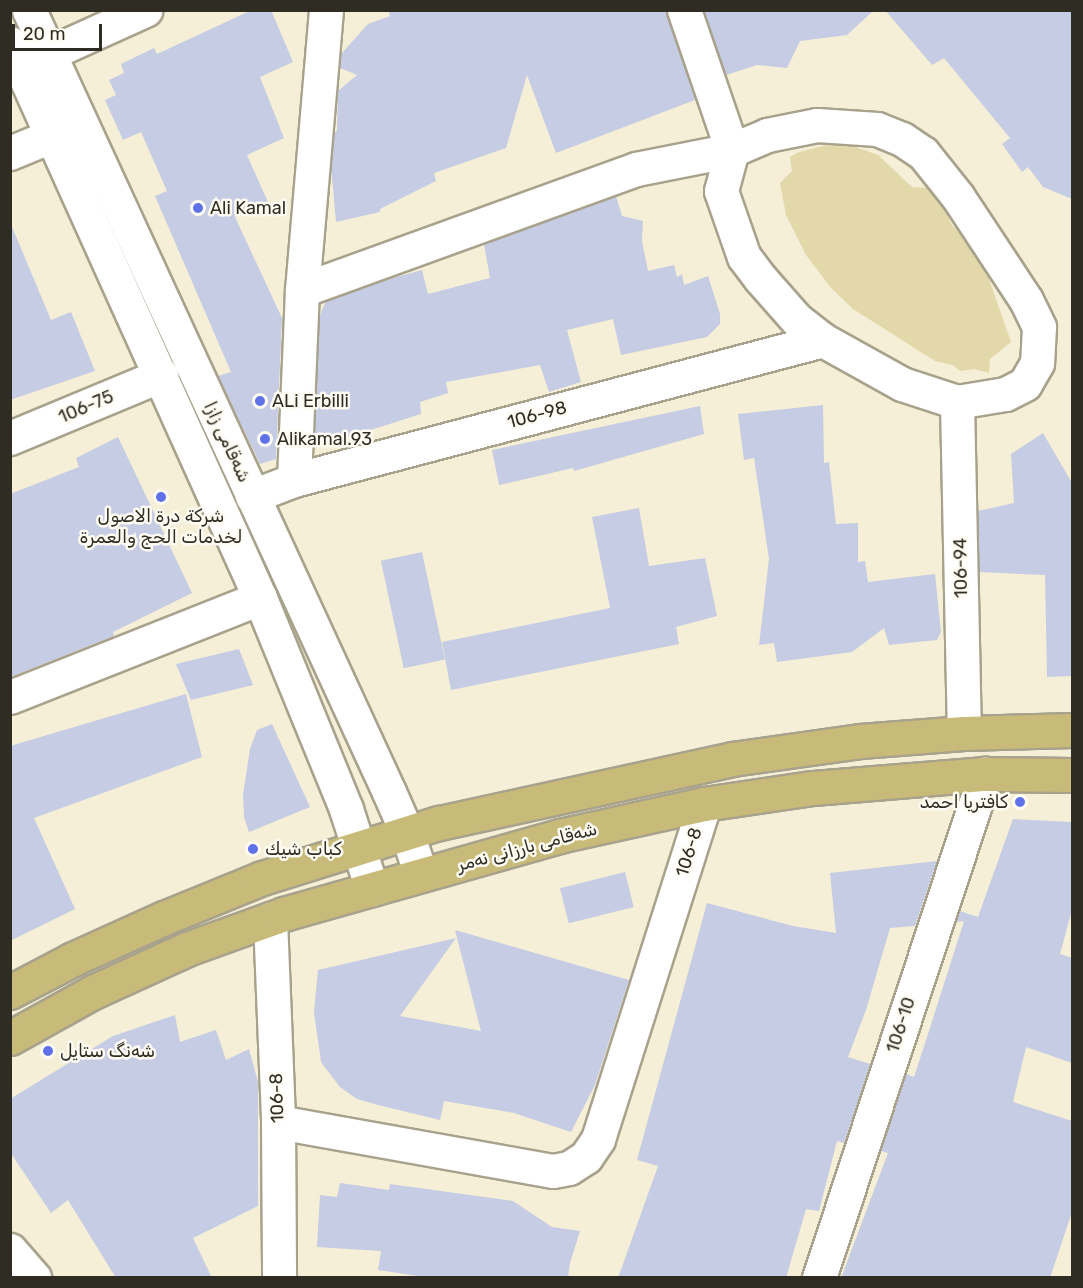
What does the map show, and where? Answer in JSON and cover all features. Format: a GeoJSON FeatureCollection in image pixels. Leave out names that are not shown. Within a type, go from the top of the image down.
{"type":"FeatureCollection","features":[{"type":"Feature","properties":{"kind":"main road"},"geometry":{"type":"LineString","coordinates":[[10,992],[73,959],[164,918],[262,878],[407,833],[594,788],[732,759],[860,741],[1072,730]]}},
{"type":"Feature","properties":{"kind":"main road","name":"شەقامی بارزانی نەمر"},"geometry":{"type":"LineString","coordinates":[[10,1038],[93,992],[187,949],[270,919],[559,836],[704,804],[835,786],[985,774],[1072,775]]}},
{"type":"Feature","properties":{"kind":"street","name":"شەقامی زازا"},"geometry":{"type":"LineString","coordinates":[[29,10],[407,833],[421,875]]}},
{"type":"Feature","properties":{"kind":"street"},"geometry":{"type":"LineString","coordinates":[[48,54],[145,10]]}},
{"type":"Feature","properties":{"kind":"street"},"geometry":{"type":"LineString","coordinates":[[294,480],[302,290],[326,10]]}},
{"type":"Feature","properties":{"kind":"street"},"geometry":{"type":"LineString","coordinates":[[302,290],[636,169],[732,150],[767,135],[817,125],[848,125],[877,129],[902,139],[923,153],[958,197],[1020,290],[1039,327],[1036,363],[1025,384],[1005,394],[957,402],[902,384],[823,340],[797,320],[744,258],[726,213],[721,191],[732,150],[684,10]]}},
{"type":"Feature","properties":{"kind":"street","name":"شەقامی زازا"},"geometry":{"type":"LineString","coordinates":[[10,43],[260,598],[359,849],[372,889]]}},
{"type":"Feature","properties":{"kind":"street"},"geometry":{"type":"LineString","coordinates":[[10,153],[51,136]]}},
{"type":"Feature","properties":{"kind":"street","name":"106-98"},"geometry":{"type":"LineString","coordinates":[[252,496],[294,480],[823,340]]}},
{"type":"Feature","properties":{"kind":"street","name":"106-75"},"geometry":{"type":"LineString","coordinates":[[10,438],[161,375]]}},
{"type":"Feature","properties":{"kind":"street","name":"106-94"},"geometry":{"type":"LineString","coordinates":[[957,402],[964,734]]}},
{"type":"Feature","properties":{"kind":"street"},"geometry":{"type":"LineString","coordinates":[[10,697],[260,598]]}},
{"type":"Feature","properties":{"kind":"street","name":"106-10"},"geometry":{"type":"LineString","coordinates":[[819,1278],[985,774]]}},
{"type":"Feature","properties":{"kind":"street","name":"106-8"},"geometry":{"type":"LineString","coordinates":[[278,1122],[553,1172],[569,1168],[586,1157],[598,1139],[704,804]]}},
{"type":"Feature","properties":{"kind":"street","name":"106-8"},"geometry":{"type":"LineString","coordinates":[[270,919],[278,1122],[279,1278]]}},
{"type":"Feature","properties":{"kind":"street"},"geometry":{"type":"LineString","coordinates":[[10,1250],[34,1278]]}},
{"type":"Feature","properties":{"kind":"shaded area"},"geometry":{"type":"Polygon","coordinates":[[[831,144],[850,145],[878,155],[912,187],[934,188],[952,225],[975,250],[988,276],[1011,342],[990,359],[989,373],[975,369],[960,371],[953,365],[935,361],[853,309],[831,288],[806,255],[786,215],[780,183],[792,171],[790,157],[799,152],[831,144]]]}},
{"type":"Feature","properties":{"kind":"building"},"geometry":{"type":"Polygon","coordinates":[[[252,10],[271,10],[293,62],[260,77],[284,138],[247,155],[268,202],[235,217],[282,318],[276,459],[260,464],[218,376],[231,372],[155,196],[167,191],[141,132],[123,140],[105,100],[116,95],[109,80],[124,73],[121,64],[154,48],[157,54],[252,10]]]}},
{"type":"Feature","properties":{"kind":"building"},"geometry":{"type":"Polygon","coordinates":[[[388,10],[666,10],[695,100],[556,153],[527,75],[506,148],[434,173],[436,181],[380,209],[380,212],[336,222],[331,166],[334,134],[337,130],[338,91],[357,75],[340,68],[341,54],[368,24],[390,16],[388,10]]]}},
{"type":"Feature","properties":{"kind":"building"},"geometry":{"type":"Polygon","coordinates":[[[704,10],[874,10],[847,35],[800,41],[787,68],[757,65],[726,75],[704,10]]]}},
{"type":"Feature","properties":{"kind":"building"},"geometry":{"type":"Polygon","coordinates":[[[885,10],[1072,10],[1072,199],[1043,187],[1028,167],[1022,172],[1002,144],[1010,138],[944,58],[932,65],[885,10]]]}},
{"type":"Feature","properties":{"kind":"building"},"geometry":{"type":"Polygon","coordinates":[[[616,196],[622,216],[643,221],[642,241],[648,271],[674,265],[677,277],[682,274],[684,285],[708,276],[720,314],[720,324],[707,337],[621,355],[613,319],[567,330],[581,382],[549,392],[540,365],[446,382],[448,393],[420,402],[421,414],[314,448],[320,315],[326,301],[422,270],[428,294],[490,278],[484,244],[616,196]]]}},
{"type":"Feature","properties":{"kind":"building"},"geometry":{"type":"Polygon","coordinates":[[[10,222],[51,320],[71,312],[95,371],[10,400],[10,222]]]}},
{"type":"Feature","properties":{"kind":"building"},"geometry":{"type":"Polygon","coordinates":[[[823,405],[824,463],[829,462],[836,524],[858,523],[858,562],[865,561],[868,582],[935,574],[941,632],[937,640],[889,645],[884,628],[852,652],[777,662],[774,643],[759,645],[769,559],[754,458],[744,460],[738,414],[823,405]]]}},
{"type":"Feature","properties":{"kind":"building"},"geometry":{"type":"Polygon","coordinates":[[[700,406],[704,434],[574,471],[573,468],[499,485],[492,450],[700,406]]]}},
{"type":"Feature","properties":{"kind":"building"},"geometry":{"type":"Polygon","coordinates":[[[1043,433],[1072,483],[1072,676],[1047,677],[1045,575],[979,572],[978,511],[1014,503],[1011,454],[1043,433]]]}},
{"type":"Feature","properties":{"kind":"building"},"geometry":{"type":"Polygon","coordinates":[[[118,437],[192,593],[113,632],[114,636],[10,677],[10,494],[79,467],[76,458],[118,437]]]}},
{"type":"Feature","properties":{"kind":"building"},"geometry":{"type":"Polygon","coordinates":[[[639,508],[649,566],[705,558],[717,616],[676,627],[679,644],[451,690],[442,642],[610,608],[592,517],[639,508]]]}},
{"type":"Feature","properties":{"kind":"building"},"geometry":{"type":"Polygon","coordinates":[[[422,552],[445,660],[404,668],[381,561],[422,552]]]}},
{"type":"Feature","properties":{"kind":"building"},"geometry":{"type":"Polygon","coordinates":[[[239,649],[253,685],[191,700],[176,664],[239,649]]]}},
{"type":"Feature","properties":{"kind":"building"},"geometry":{"type":"Polygon","coordinates":[[[186,694],[202,757],[34,818],[75,909],[10,941],[10,746],[186,694]]]}},
{"type":"Feature","properties":{"kind":"building"},"geometry":{"type":"Polygon","coordinates":[[[272,724],[310,807],[249,832],[244,817],[243,795],[250,749],[257,730],[272,724]]]}},
{"type":"Feature","properties":{"kind":"building"},"geometry":{"type":"Polygon","coordinates":[[[1013,819],[1072,822],[1072,910],[1060,954],[1072,958],[1072,1063],[1026,1047],[1013,1102],[1072,1121],[1072,1212],[1050,1278],[841,1278],[888,1153],[881,1151],[906,1074],[914,1077],[928,1034],[964,921],[956,922],[960,911],[978,917],[1013,819]]]}},
{"type":"Feature","properties":{"kind":"building"},"geometry":{"type":"Polygon","coordinates":[[[937,861],[915,926],[890,928],[866,1010],[848,1057],[870,1064],[844,1143],[837,1141],[819,1211],[806,1209],[786,1278],[618,1278],[658,1166],[637,1160],[707,903],[793,926],[836,933],[830,873],[937,861]]]}},
{"type":"Feature","properties":{"kind":"building"},"geometry":{"type":"Polygon","coordinates":[[[625,872],[634,907],[569,923],[560,888],[625,872]]]}},
{"type":"Feature","properties":{"kind":"building"},"geometry":{"type":"Polygon","coordinates":[[[455,930],[629,980],[595,1085],[571,1132],[514,1113],[444,1101],[440,1120],[378,1105],[357,1099],[340,1087],[321,1062],[314,1012],[318,970],[456,938],[400,1016],[481,1031],[455,930]]]}},
{"type":"Feature","properties":{"kind":"building"},"geometry":{"type":"Polygon","coordinates":[[[175,1015],[180,1042],[216,1030],[226,1060],[249,1049],[258,1082],[258,1206],[193,1238],[212,1278],[116,1278],[68,1200],[51,1213],[10,1152],[10,1099],[113,1036],[175,1015]]]}},
{"type":"Feature","properties":{"kind":"building"},"geometry":{"type":"Polygon","coordinates":[[[340,1183],[389,1190],[390,1184],[513,1201],[552,1227],[580,1231],[568,1278],[432,1278],[378,1270],[381,1251],[317,1247],[320,1195],[337,1197],[340,1183]]]}},
{"type":"Feature","properties":{"kind":"place","name":"Ali Kamal"},"geometry":{"type":"Point","coordinates":[198,208]}},
{"type":"Feature","properties":{"kind":"place","name":"ALi Erbilli"},"geometry":{"type":"Point","coordinates":[260,401]}},
{"type":"Feature","properties":{"kind":"place","name":"Alikamal.93"},"geometry":{"type":"Point","coordinates":[265,439]}},
{"type":"Feature","properties":{"kind":"place","name":"شركة درة الاصول لخدمات الحج والعمرة"},"geometry":{"type":"Point","coordinates":[161,497]}},
{"type":"Feature","properties":{"kind":"place","name":"كافتريا احمد"},"geometry":{"type":"Point","coordinates":[1020,802]}},
{"type":"Feature","properties":{"kind":"place","name":"كباب شيك"},"geometry":{"type":"Point","coordinates":[253,849]}},
{"type":"Feature","properties":{"kind":"place","name":"شەنگ ستایل"},"geometry":{"type":"Point","coordinates":[48,1051]}}]}
